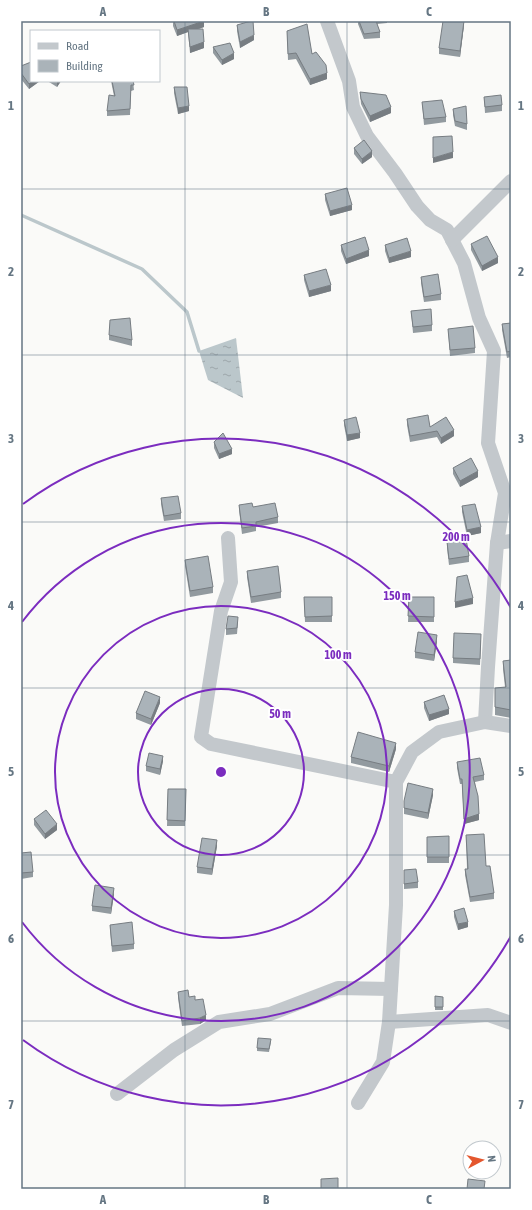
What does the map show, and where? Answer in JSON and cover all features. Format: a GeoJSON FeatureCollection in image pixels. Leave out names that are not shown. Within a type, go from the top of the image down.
{"type":"FeatureCollection","features":[{"type":"Feature","properties":{"kind":"street"},"geometry":{"type":"LineString","coordinates":[[327,21],[349,81],[353,107],[368,136],[417,206],[430,220],[447,230],[464,263],[480,318],[494,351],[488,443],[505,493],[497,543],[485,722]]}},
{"type":"Feature","properties":{"kind":"street"},"geometry":{"type":"LineString","coordinates":[[452,240],[511,180]]}},
{"type":"Feature","properties":{"kind":"street"},"geometry":{"type":"LineString","coordinates":[[228,538],[231,582],[221,612],[201,737],[211,744],[396,782]]}},
{"type":"Feature","properties":{"kind":"street"},"geometry":{"type":"LineString","coordinates":[[497,543],[511,541]]}},
{"type":"Feature","properties":{"kind":"street"},"geometry":{"type":"LineString","coordinates":[[358,1103],[383,1062],[389,1022],[396,905],[396,782],[412,752],[439,732],[485,722],[511,726]]}},
{"type":"Feature","properties":{"kind":"street"},"geometry":{"type":"LineString","coordinates":[[117,1094],[174,1050],[219,1022],[270,1014],[338,988],[391,989]]}},
{"type":"Feature","properties":{"kind":"street"},"geometry":{"type":"LineString","coordinates":[[389,1022],[488,1015],[511,1023]]}},
{"type":"Feature","properties":{"kind":"water"},"geometry":{"type":"Polygon","coordinates":[[[236,338],[243,398],[208,380],[199,351],[236,338]]]}},
{"type":"Feature","properties":{"kind":"building"},"geometry":{"type":"Polygon","coordinates":[[[174,21],[204,21],[177,30],[174,21]]]}},
{"type":"Feature","properties":{"kind":"building"},"geometry":{"type":"Polygon","coordinates":[[[253,21],[254,35],[240,42],[237,25],[253,21]]]}},
{"type":"Feature","properties":{"kind":"building"},"geometry":{"type":"Polygon","coordinates":[[[359,21],[376,21],[380,32],[364,34],[359,21]]]}},
{"type":"Feature","properties":{"kind":"building"},"geometry":{"type":"Polygon","coordinates":[[[443,21],[464,21],[460,51],[439,48],[443,21]]]}},
{"type":"Feature","properties":{"kind":"building"},"geometry":{"type":"Polygon","coordinates":[[[307,24],[312,54],[316,52],[326,65],[327,73],[310,79],[296,53],[288,54],[287,31],[307,24]]]}},
{"type":"Feature","properties":{"kind":"building"},"geometry":{"type":"Polygon","coordinates":[[[188,29],[203,29],[204,42],[190,47],[188,29]]]}},
{"type":"Feature","properties":{"kind":"building"},"geometry":{"type":"Polygon","coordinates":[[[230,43],[234,53],[222,60],[213,47],[230,43]]]}},
{"type":"Feature","properties":{"kind":"building"},"geometry":{"type":"Polygon","coordinates":[[[30,62],[31,82],[29,84],[21,73],[21,66],[30,62]]]}},
{"type":"Feature","properties":{"kind":"building"},"geometry":{"type":"Polygon","coordinates":[[[112,82],[133,82],[134,85],[131,85],[130,109],[107,111],[109,95],[115,96],[112,82]]]}},
{"type":"Feature","properties":{"kind":"building"},"geometry":{"type":"Polygon","coordinates":[[[174,87],[187,87],[189,106],[178,108],[174,87]]]}},
{"type":"Feature","properties":{"kind":"building"},"geometry":{"type":"Polygon","coordinates":[[[360,92],[386,95],[391,107],[370,116],[361,99],[360,92]]]}},
{"type":"Feature","properties":{"kind":"building"},"geometry":{"type":"Polygon","coordinates":[[[501,95],[502,105],[485,107],[484,97],[501,95]]]}},
{"type":"Feature","properties":{"kind":"building"},"geometry":{"type":"Polygon","coordinates":[[[442,100],[446,117],[424,119],[422,102],[442,100]]]}},
{"type":"Feature","properties":{"kind":"building"},"geometry":{"type":"Polygon","coordinates":[[[466,106],[467,124],[455,121],[453,109],[466,106]]]}},
{"type":"Feature","properties":{"kind":"building"},"geometry":{"type":"Polygon","coordinates":[[[452,136],[453,152],[433,158],[433,137],[452,136]]]}},
{"type":"Feature","properties":{"kind":"building"},"geometry":{"type":"Polygon","coordinates":[[[364,140],[372,151],[362,159],[354,148],[364,140]]]}},
{"type":"Feature","properties":{"kind":"building"},"geometry":{"type":"Polygon","coordinates":[[[347,188],[352,205],[330,211],[325,194],[347,188]]]}},
{"type":"Feature","properties":{"kind":"building"},"geometry":{"type":"Polygon","coordinates":[[[487,236],[498,257],[482,266],[471,244],[487,236]]]}},
{"type":"Feature","properties":{"kind":"building"},"geometry":{"type":"Polygon","coordinates":[[[365,237],[369,250],[346,259],[341,245],[365,237]]]}},
{"type":"Feature","properties":{"kind":"building"},"geometry":{"type":"Polygon","coordinates":[[[407,238],[411,251],[389,258],[385,245],[407,238]]]}},
{"type":"Feature","properties":{"kind":"building"},"geometry":{"type":"Polygon","coordinates":[[[326,269],[331,285],[309,291],[304,275],[326,269]]]}},
{"type":"Feature","properties":{"kind":"building"},"geometry":{"type":"Polygon","coordinates":[[[438,274],[441,294],[424,297],[421,277],[438,274]]]}},
{"type":"Feature","properties":{"kind":"building"},"geometry":{"type":"Polygon","coordinates":[[[431,309],[432,325],[413,327],[411,311],[431,309]]]}},
{"type":"Feature","properties":{"kind":"building"},"geometry":{"type":"Polygon","coordinates":[[[130,318],[132,340],[109,335],[110,320],[130,318]]]}},
{"type":"Feature","properties":{"kind":"building"},"geometry":{"type":"Polygon","coordinates":[[[511,323],[511,351],[507,352],[502,324],[511,323]]]}},
{"type":"Feature","properties":{"kind":"building"},"geometry":{"type":"Polygon","coordinates":[[[473,326],[475,348],[450,350],[448,329],[473,326]]]}},
{"type":"Feature","properties":{"kind":"building"},"geometry":{"type":"Polygon","coordinates":[[[428,415],[430,427],[446,417],[454,430],[441,438],[437,431],[410,436],[407,419],[428,415]]]}},
{"type":"Feature","properties":{"kind":"building"},"geometry":{"type":"Polygon","coordinates":[[[356,417],[360,433],[347,435],[344,420],[356,417]]]}},
{"type":"Feature","properties":{"kind":"building"},"geometry":{"type":"Polygon","coordinates":[[[223,433],[232,449],[219,454],[214,442],[223,433]]]}},
{"type":"Feature","properties":{"kind":"building"},"geometry":{"type":"Polygon","coordinates":[[[471,458],[478,471],[460,481],[453,468],[471,458]]]}},
{"type":"Feature","properties":{"kind":"building"},"geometry":{"type":"Polygon","coordinates":[[[178,496],[181,513],[164,516],[161,498],[178,496]]]}},
{"type":"Feature","properties":{"kind":"building"},"geometry":{"type":"Polygon","coordinates":[[[252,503],[253,507],[275,503],[278,517],[256,522],[256,526],[242,528],[239,505],[252,503]]]}},
{"type":"Feature","properties":{"kind":"building"},"geometry":{"type":"Polygon","coordinates":[[[475,504],[481,527],[467,530],[462,506],[475,504]]]}},
{"type":"Feature","properties":{"kind":"building"},"geometry":{"type":"Polygon","coordinates":[[[466,539],[469,556],[449,559],[447,542],[466,539]]]}},
{"type":"Feature","properties":{"kind":"building"},"geometry":{"type":"Polygon","coordinates":[[[208,556],[213,587],[190,591],[185,560],[208,556]]]}},
{"type":"Feature","properties":{"kind":"building"},"geometry":{"type":"Polygon","coordinates":[[[278,566],[281,592],[251,597],[247,571],[278,566]]]}},
{"type":"Feature","properties":{"kind":"building"},"geometry":{"type":"Polygon","coordinates":[[[467,575],[473,598],[455,602],[457,577],[467,575]]]}},
{"type":"Feature","properties":{"kind":"building"},"geometry":{"type":"Polygon","coordinates":[[[304,597],[332,597],[332,616],[305,617],[304,597]]]}},
{"type":"Feature","properties":{"kind":"building"},"geometry":{"type":"Polygon","coordinates":[[[409,597],[434,597],[434,617],[408,616],[409,597]]]}},
{"type":"Feature","properties":{"kind":"building"},"geometry":{"type":"Polygon","coordinates":[[[228,616],[238,617],[237,628],[226,629],[228,616]]]}},
{"type":"Feature","properties":{"kind":"building"},"geometry":{"type":"Polygon","coordinates":[[[418,632],[437,635],[434,655],[415,652],[418,632]]]}},
{"type":"Feature","properties":{"kind":"building"},"geometry":{"type":"Polygon","coordinates":[[[454,633],[481,634],[480,659],[453,658],[454,633]]]}},
{"type":"Feature","properties":{"kind":"building"},"geometry":{"type":"Polygon","coordinates":[[[511,660],[511,710],[495,707],[495,688],[506,687],[503,661],[511,660]]]}},
{"type":"Feature","properties":{"kind":"building"},"geometry":{"type":"Polygon","coordinates":[[[145,691],[160,697],[151,719],[136,713],[145,691]]]}},
{"type":"Feature","properties":{"kind":"building"},"geometry":{"type":"Polygon","coordinates":[[[444,695],[449,709],[429,715],[424,702],[444,695]]]}},
{"type":"Feature","properties":{"kind":"building"},"geometry":{"type":"Polygon","coordinates":[[[358,732],[396,743],[389,766],[351,757],[358,732]]]}},
{"type":"Feature","properties":{"kind":"building"},"geometry":{"type":"Polygon","coordinates":[[[149,753],[163,756],[160,769],[146,766],[149,753]]]}},
{"type":"Feature","properties":{"kind":"building"},"geometry":{"type":"Polygon","coordinates":[[[480,758],[484,775],[473,777],[478,796],[479,814],[464,819],[462,779],[460,779],[457,762],[480,758]]]}},
{"type":"Feature","properties":{"kind":"building"},"geometry":{"type":"Polygon","coordinates":[[[408,783],[433,789],[428,813],[404,808],[408,783]]]}},
{"type":"Feature","properties":{"kind":"building"},"geometry":{"type":"Polygon","coordinates":[[[168,789],[186,789],[185,821],[167,820],[168,789]]]}},
{"type":"Feature","properties":{"kind":"building"},"geometry":{"type":"Polygon","coordinates":[[[46,810],[57,824],[45,834],[34,819],[46,810]]]}},
{"type":"Feature","properties":{"kind":"building"},"geometry":{"type":"Polygon","coordinates":[[[484,834],[486,866],[490,866],[494,893],[470,897],[465,869],[468,869],[466,835],[484,834]]]}},
{"type":"Feature","properties":{"kind":"building"},"geometry":{"type":"Polygon","coordinates":[[[449,836],[449,857],[427,857],[427,837],[449,836]]]}},
{"type":"Feature","properties":{"kind":"building"},"geometry":{"type":"Polygon","coordinates":[[[202,838],[217,840],[212,869],[197,867],[202,838]]]}},
{"type":"Feature","properties":{"kind":"building"},"geometry":{"type":"Polygon","coordinates":[[[31,852],[33,872],[21,873],[21,853],[31,852]]]}},
{"type":"Feature","properties":{"kind":"building"},"geometry":{"type":"Polygon","coordinates":[[[416,869],[418,882],[404,884],[404,870],[416,869]]]}},
{"type":"Feature","properties":{"kind":"building"},"geometry":{"type":"Polygon","coordinates":[[[95,885],[114,888],[111,908],[92,906],[95,885]]]}},
{"type":"Feature","properties":{"kind":"building"},"geometry":{"type":"Polygon","coordinates":[[[464,908],[468,922],[458,924],[454,911],[464,908]]]}},
{"type":"Feature","properties":{"kind":"building"},"geometry":{"type":"Polygon","coordinates":[[[132,922],[134,944],[112,946],[110,925],[132,922]]]}},
{"type":"Feature","properties":{"kind":"building"},"geometry":{"type":"Polygon","coordinates":[[[188,990],[189,997],[195,996],[195,1000],[203,999],[206,1015],[200,1018],[182,1021],[178,992],[188,990]]]}},
{"type":"Feature","properties":{"kind":"building"},"geometry":{"type":"Polygon","coordinates":[[[435,996],[443,997],[443,1007],[435,1007],[435,996]]]}},
{"type":"Feature","properties":{"kind":"building"},"geometry":{"type":"Polygon","coordinates":[[[258,1038],[271,1039],[269,1049],[257,1048],[258,1038]]]}},
{"type":"Feature","properties":{"kind":"building"},"geometry":{"type":"Polygon","coordinates":[[[338,1178],[338,1189],[321,1189],[321,1179],[338,1178]]]}},
{"type":"Feature","properties":{"kind":"building"},"geometry":{"type":"Polygon","coordinates":[[[468,1180],[485,1181],[484,1189],[467,1189],[468,1180]]]}},
{"type":"Feature","properties":{"kind":"waterway"},"geometry":{"type":"LineString","coordinates":[[21,215],[142,269],[187,312],[199,351]]}}]}
